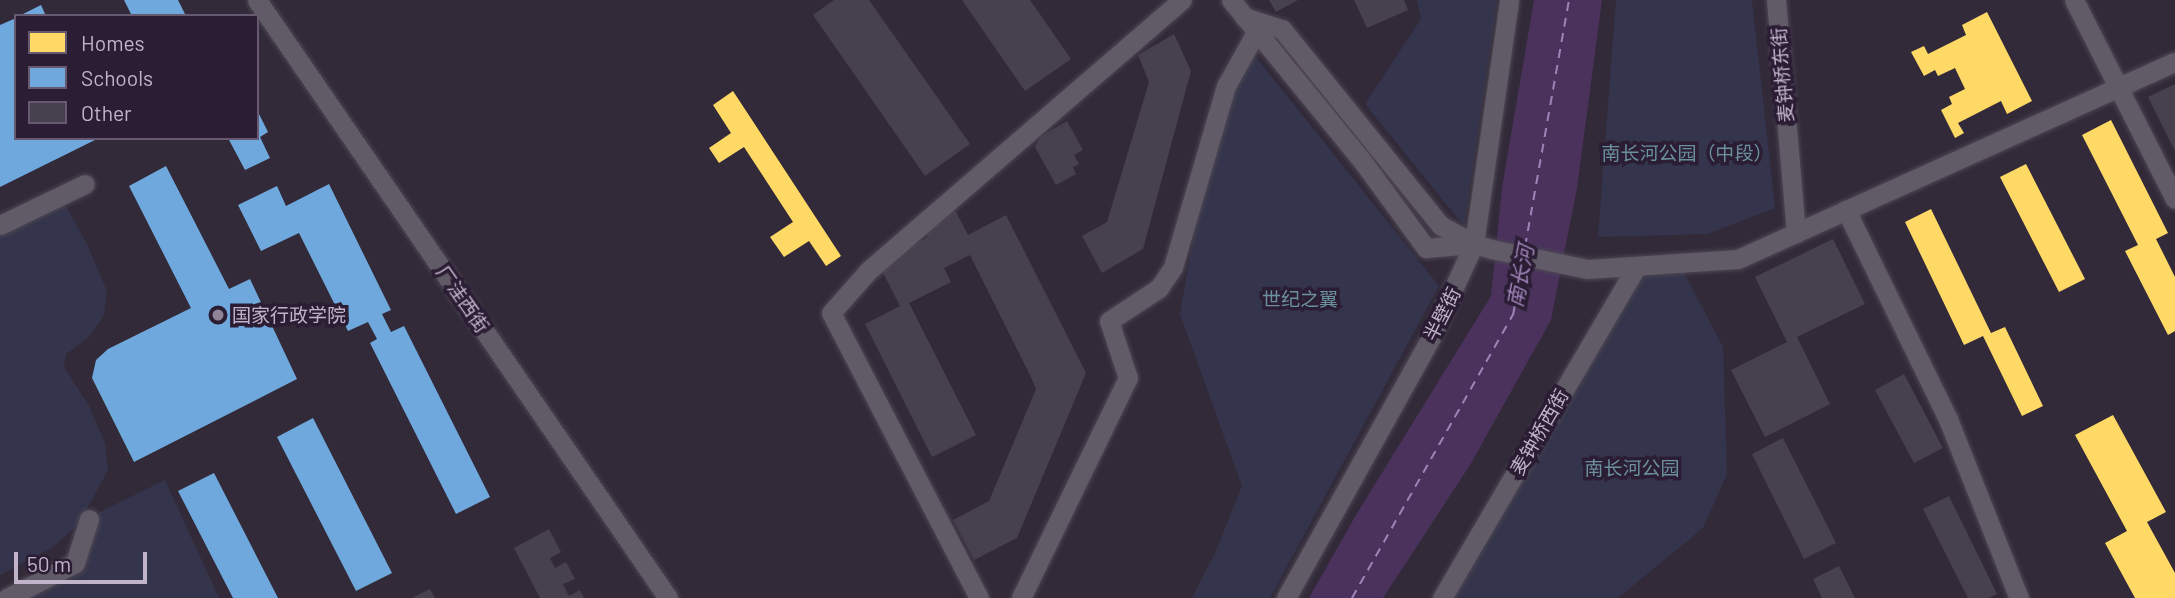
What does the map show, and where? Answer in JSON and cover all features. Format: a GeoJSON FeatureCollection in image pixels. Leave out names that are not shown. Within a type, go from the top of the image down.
{"type":"FeatureCollection","features":[{"type":"Feature","properties":{"kind":"street","name":"厂洼西街"},"geometry":{"type":"LineString","coordinates":[[257,0],[668,598]]}},
{"type":"Feature","properties":{"kind":"street"},"geometry":{"type":"LineString","coordinates":[[979,598],[831,313],[869,270],[1182,0]]}},
{"type":"Feature","properties":{"kind":"street"},"geometry":{"type":"LineString","coordinates":[[1231,0],[1363,162],[1426,247],[1483,247],[1588,269],[1738,258],[2121,89],[2175,62]]}},
{"type":"Feature","properties":{"kind":"street","name":"半壁街"},"geometry":{"type":"LineString","coordinates":[[1286,598],[1483,247],[1509,0]]}},
{"type":"Feature","properties":{"kind":"street","name":"麦钟桥东街"},"geometry":{"type":"LineString","coordinates":[[1776,0],[1796,233]]}},
{"type":"Feature","properties":{"kind":"street"},"geometry":{"type":"LineString","coordinates":[[2074,0],[2175,199]]}},
{"type":"Feature","properties":{"kind":"street"},"geometry":{"type":"LineString","coordinates":[[1021,598],[1128,378],[1109,321],[1159,288],[1173,267],[1226,86],[1250,24]]}},
{"type":"Feature","properties":{"kind":"street"},"geometry":{"type":"LineString","coordinates":[[0,225],[85,184]]}},
{"type":"Feature","properties":{"kind":"street"},"geometry":{"type":"LineString","coordinates":[[1846,210],[1948,419],[2019,598]]}},
{"type":"Feature","properties":{"kind":"street","name":"麦钟桥西街"},"geometry":{"type":"LineString","coordinates":[[1442,598],[1637,266]]}},
{"type":"Feature","properties":{"kind":"street"},"geometry":{"type":"LineString","coordinates":[[7,598],[75,563],[89,519]]}},
{"type":"Feature","properties":{"kind":"green space"},"geometry":{"type":"Polygon","coordinates":[[[1417,0],[1497,0],[1464,226],[1365,104],[1421,19],[1417,0]]]}},
{"type":"Feature","properties":{"kind":"green space","name":"南长河公园（中段）"},"geometry":{"type":"Polygon","coordinates":[[[1616,0],[1752,0],[1775,208],[1707,234],[1598,237],[1616,0]]]}},
{"type":"Feature","properties":{"kind":"green space","name":"世纪之翼"},"geometry":{"type":"Polygon","coordinates":[[[1252,52],[1439,286],[1270,598],[1192,598],[1216,551],[1242,486],[1180,314],[1221,79],[1252,52]]]}},
{"type":"Feature","properties":{"kind":"green space"},"geometry":{"type":"Polygon","coordinates":[[[62,199],[87,244],[107,291],[104,315],[89,337],[66,354],[64,367],[89,406],[105,443],[108,470],[78,525],[53,547],[0,575],[0,230],[62,199]]]}},
{"type":"Feature","properties":{"kind":"green space","name":"南长河公园"},"geometry":{"type":"Polygon","coordinates":[[[1683,271],[1723,347],[1727,474],[1703,528],[1618,598],[1452,598],[1645,273],[1683,271]]]}},
{"type":"Feature","properties":{"kind":"green space"},"geometry":{"type":"Polygon","coordinates":[[[165,480],[219,598],[0,598],[84,551],[96,514],[165,480]]]}},
{"type":"Feature","properties":{"kind":"water","name":"南长河"},"geometry":{"type":"Polygon","coordinates":[[[1534,0],[1602,0],[1577,188],[1551,320],[1470,465],[1383,598],[1309,598],[1356,515],[1491,296],[1502,188],[1534,0]]]}},
{"type":"Feature","properties":{"kind":"building: Homes"},"geometry":{"type":"Polygon","coordinates":[[[1987,12],[2032,101],[2007,114],[2001,101],[1958,123],[1964,133],[1955,138],[1941,110],[1952,104],[1949,97],[1965,89],[1955,68],[1938,76],[1935,70],[1924,76],[1911,52],[1924,46],[1928,54],[1966,35],[1962,25],[1987,12]]]}},
{"type":"Feature","properties":{"kind":"building: Homes"},"geometry":{"type":"Polygon","coordinates":[[[733,91],[841,256],[826,266],[809,241],[784,257],[770,237],[793,222],[744,147],[719,163],[709,148],[731,133],[713,105],[733,91]]]}},
{"type":"Feature","properties":{"kind":"building: Homes"},"geometry":{"type":"Polygon","coordinates":[[[2111,120],[2168,233],[2156,239],[2175,277],[2175,331],[2168,335],[2125,251],[2138,245],[2082,135],[2111,120]]]}},
{"type":"Feature","properties":{"kind":"building: Homes"},"geometry":{"type":"Polygon","coordinates":[[[2026,164],[2085,279],[2059,292],[2000,177],[2026,164]]]}},
{"type":"Feature","properties":{"kind":"building: Homes"},"geometry":{"type":"Polygon","coordinates":[[[1931,209],[1991,333],[2005,327],[2043,406],[2022,416],[1983,336],[1964,345],[1905,222],[1931,209]]]}},
{"type":"Feature","properties":{"kind":"building: Homes"},"geometry":{"type":"Polygon","coordinates":[[[2113,415],[2166,512],[2147,522],[2175,573],[2175,598],[2135,598],[2105,543],[2127,531],[2075,435],[2113,415]]]}},
{"type":"Feature","properties":{"kind":"building: Schools"},"geometry":{"type":"Polygon","coordinates":[[[124,0],[178,0],[185,14],[131,14],[124,0]]]}},
{"type":"Feature","properties":{"kind":"building: Schools"},"geometry":{"type":"Polygon","coordinates":[[[41,5],[45,14],[23,14],[41,5]]]}},
{"type":"Feature","properties":{"kind":"building: Schools"},"geometry":{"type":"Polygon","coordinates":[[[14,19],[14,140],[95,140],[0,187],[0,25],[14,19]]]}},
{"type":"Feature","properties":{"kind":"building: Schools"},"geometry":{"type":"Polygon","coordinates":[[[259,114],[268,132],[260,137],[270,158],[245,170],[229,140],[259,140],[259,114]]]}},
{"type":"Feature","properties":{"kind":"building: Schools"},"geometry":{"type":"Polygon","coordinates":[[[166,166],[229,289],[250,279],[297,379],[134,462],[92,378],[96,360],[108,349],[191,308],[129,186],[166,166]]]}},
{"type":"Feature","properties":{"kind":"building: Schools"},"geometry":{"type":"Polygon","coordinates":[[[329,184],[391,310],[382,314],[391,332],[404,326],[490,497],[456,514],[370,343],[377,339],[368,322],[348,331],[299,233],[261,251],[238,205],[277,186],[286,206],[329,184]]]}},
{"type":"Feature","properties":{"kind":"building: Schools"},"geometry":{"type":"Polygon","coordinates":[[[313,418],[392,573],[356,591],[277,437],[313,418]]]}},
{"type":"Feature","properties":{"kind":"building: Schools"},"geometry":{"type":"Polygon","coordinates":[[[214,473],[278,598],[233,598],[178,491],[214,473]]]}},
{"type":"Feature","properties":{"kind":"building: Other"},"geometry":{"type":"Polygon","coordinates":[[[834,0],[869,0],[970,144],[925,176],[813,15],[834,0]]]}},
{"type":"Feature","properties":{"kind":"building: Other"},"geometry":{"type":"Polygon","coordinates":[[[962,0],[1030,0],[1071,59],[1025,91],[962,0]]]}},
{"type":"Feature","properties":{"kind":"building: Other"},"geometry":{"type":"Polygon","coordinates":[[[1269,0],[1298,0],[1276,12],[1269,0]]]}},
{"type":"Feature","properties":{"kind":"building: Other"},"geometry":{"type":"Polygon","coordinates":[[[1354,0],[1404,0],[1408,10],[1367,28],[1354,0]]]}},
{"type":"Feature","properties":{"kind":"building: Other"},"geometry":{"type":"Polygon","coordinates":[[[1174,34],[1191,71],[1143,249],[1102,273],[1082,236],[1107,222],[1149,82],[1138,55],[1174,34]]]}},
{"type":"Feature","properties":{"kind":"building: Other"},"geometry":{"type":"Polygon","coordinates":[[[2175,84],[2175,151],[2148,97],[2175,84]]]}},
{"type":"Feature","properties":{"kind":"building: Other"},"geometry":{"type":"Polygon","coordinates":[[[1067,121],[1083,150],[1074,155],[1079,164],[1073,167],[1076,174],[1056,185],[1035,147],[1040,137],[1067,121]]]}},
{"type":"Feature","properties":{"kind":"building: Other"},"geometry":{"type":"Polygon","coordinates":[[[954,208],[968,235],[1006,215],[1086,373],[1017,538],[974,560],[953,520],[989,501],[1036,389],[1030,375],[970,255],[944,268],[951,282],[909,303],[976,435],[932,457],[865,324],[900,306],[878,263],[928,237],[922,225],[954,208]]]}},
{"type":"Feature","properties":{"kind":"building: Other"},"geometry":{"type":"Polygon","coordinates":[[[1833,239],[1865,304],[1797,337],[1830,404],[1765,437],[1731,370],[1787,342],[1755,277],[1833,239]]]}},
{"type":"Feature","properties":{"kind":"building: Other"},"geometry":{"type":"Polygon","coordinates":[[[1904,374],[1943,448],[1914,463],[1875,390],[1904,374]]]}},
{"type":"Feature","properties":{"kind":"building: Other"},"geometry":{"type":"Polygon","coordinates":[[[1783,438],[1836,543],[1804,559],[1752,454],[1783,438]]]}},
{"type":"Feature","properties":{"kind":"building: Other"},"geometry":{"type":"Polygon","coordinates":[[[1949,496],[1997,594],[1989,598],[1968,598],[1923,509],[1949,496]]]}},
{"type":"Feature","properties":{"kind":"building: Other"},"geometry":{"type":"Polygon","coordinates":[[[549,529],[561,552],[550,558],[555,568],[566,562],[575,579],[563,584],[569,596],[580,590],[584,598],[540,598],[514,548],[549,529]]]}},
{"type":"Feature","properties":{"kind":"building: Other"},"geometry":{"type":"Polygon","coordinates":[[[1839,566],[1855,598],[1822,598],[1813,579],[1839,566]]]}},
{"type":"Feature","properties":{"kind":"building: Other"},"geometry":{"type":"Polygon","coordinates":[[[430,589],[435,598],[412,598],[430,589]]]}},
{"type":"Feature","properties":{"kind":"ferry route"},"geometry":{"type":"LineString","coordinates":[[1525,247],[1569,0]]}},
{"type":"Feature","properties":{"kind":"ferry route"},"geometry":{"type":"LineString","coordinates":[[1352,598],[1513,315],[1523,263]]}},
{"type":"Feature","properties":{"kind":"place","name":"国家行政学院"},"geometry":{"type":"Point","coordinates":[218,315]}}]}
